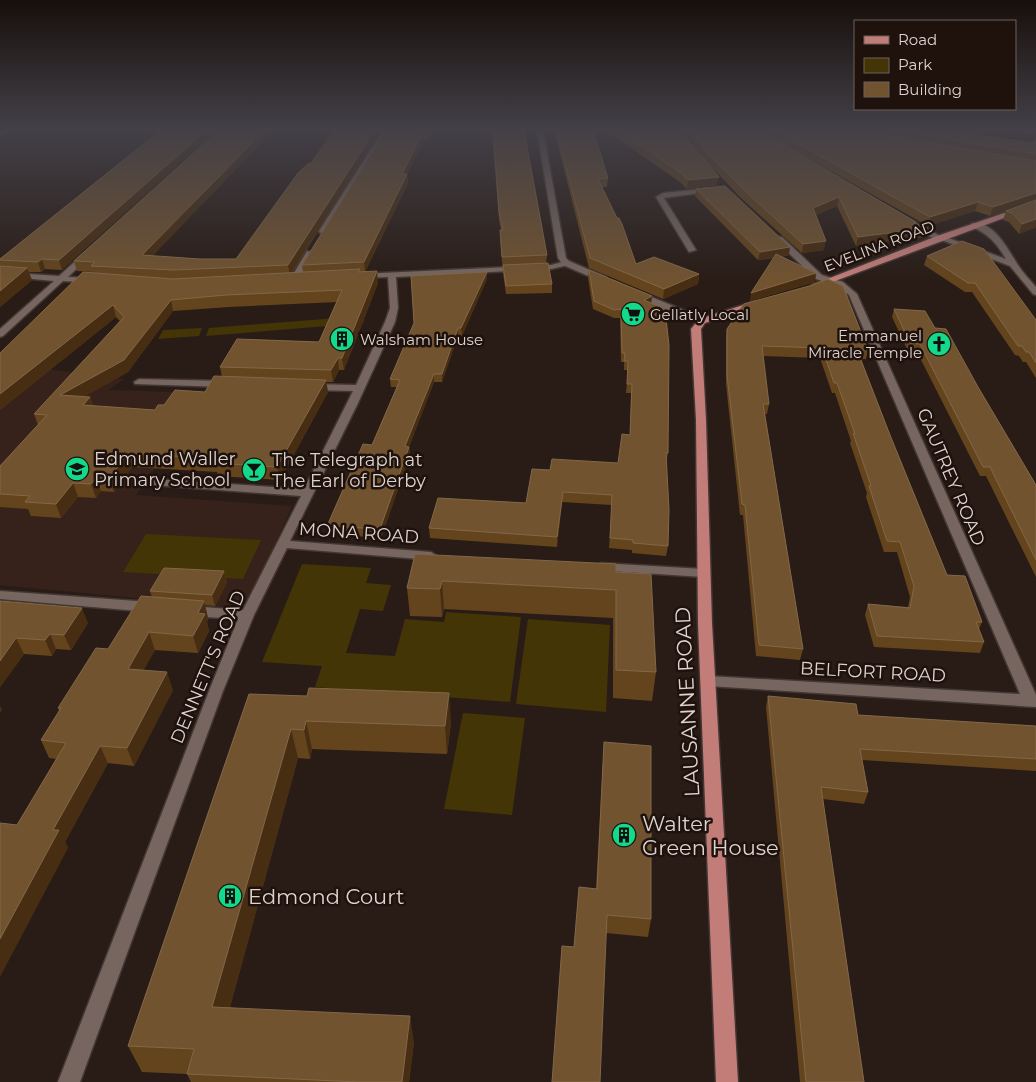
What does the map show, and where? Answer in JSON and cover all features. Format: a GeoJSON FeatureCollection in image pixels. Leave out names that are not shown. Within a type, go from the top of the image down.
{"type":"FeatureCollection","features":[{"type":"Feature","properties":{"kind":"main road","name":"EVELINA ROAD"},"geometry":{"type":"LineString","coordinates":[[804,290],[974,225],[1036,204]]}},
{"type":"Feature","properties":{"kind":"main road"},"geometry":{"type":"LineString","coordinates":[[702,321],[767,301]]}},
{"type":"Feature","properties":{"kind":"main road","name":"LAUSANNE ROAD"},"geometry":{"type":"LineString","coordinates":[[702,321],[696,330],[703,573],[727,1082]]}},
{"type":"Feature","properties":{"kind":"street"},"geometry":{"type":"LineString","coordinates":[[320,237],[355,180]]}},
{"type":"Feature","properties":{"kind":"street"},"geometry":{"type":"LineString","coordinates":[[549,180],[562,258],[566,263],[609,282]]}},
{"type":"Feature","properties":{"kind":"street"},"geometry":{"type":"LineString","coordinates":[[692,250],[660,197],[663,195],[725,189]]}},
{"type":"Feature","properties":{"kind":"street"},"geometry":{"type":"LineString","coordinates":[[902,219],[925,232],[1012,264]]}},
{"type":"Feature","properties":{"kind":"street"},"geometry":{"type":"LineString","coordinates":[[974,225],[994,235],[1010,255],[1012,264],[1036,292]]}},
{"type":"Feature","properties":{"kind":"street","name":"GAUTREY ROAD"},"geometry":{"type":"LineString","coordinates":[[770,231],[819,277],[840,284],[849,289],[853,294],[1033,701]]}},
{"type":"Feature","properties":{"kind":"street"},"geometry":{"type":"LineString","coordinates":[[294,279],[315,245]]}},
{"type":"Feature","properties":{"kind":"street"},"geometry":{"type":"LineString","coordinates":[[0,334],[95,247]]}},
{"type":"Feature","properties":{"kind":"street"},"geometry":{"type":"LineString","coordinates":[[356,276],[551,267],[566,263]]}},
{"type":"Feature","properties":{"kind":"street"},"geometry":{"type":"LineString","coordinates":[[0,274],[97,281]]}},
{"type":"Feature","properties":{"kind":"street","name":"DENNETT'S ROAD"},"geometry":{"type":"LineString","coordinates":[[69,1082],[216,690],[247,615],[360,388],[394,315],[392,274]]}},
{"type":"Feature","properties":{"kind":"street"},"geometry":{"type":"LineString","coordinates":[[624,288],[702,321]]}},
{"type":"Feature","properties":{"kind":"street"},"geometry":{"type":"LineString","coordinates":[[139,382],[236,384]]}},
{"type":"Feature","properties":{"kind":"street"},"geometry":{"type":"LineString","coordinates":[[303,386],[360,388]]}},
{"type":"Feature","properties":{"kind":"street"},"geometry":{"type":"LineString","coordinates":[[152,482],[308,493]]}},
{"type":"Feature","properties":{"kind":"street","name":"MONA ROAD"},"geometry":{"type":"LineString","coordinates":[[282,544],[448,557]]}},
{"type":"Feature","properties":{"kind":"street"},"geometry":{"type":"LineString","coordinates":[[587,566],[703,573]]}},
{"type":"Feature","properties":{"kind":"street"},"geometry":{"type":"LineString","coordinates":[[0,595],[160,608]]}},
{"type":"Feature","properties":{"kind":"street"},"geometry":{"type":"LineString","coordinates":[[179,610],[247,615]]}},
{"type":"Feature","properties":{"kind":"street","name":"BELFORT ROAD"},"geometry":{"type":"LineString","coordinates":[[708,681],[1033,701]]}},
{"type":"Feature","properties":{"kind":"shaded area","name":"Edmund Waller Primary School"},"geometry":{"type":"Polygon","coordinates":[[[0,363],[124,379],[108,390],[212,393],[173,442],[136,495],[292,506],[251,598],[228,607],[0,585],[0,363]]]}},
{"type":"Feature","properties":{"kind":"green space"},"geometry":{"type":"Polygon","coordinates":[[[363,316],[364,323],[206,336],[209,328],[363,316]]]}},
{"type":"Feature","properties":{"kind":"green space"},"geometry":{"type":"Polygon","coordinates":[[[202,328],[199,336],[158,339],[163,330],[202,328]]]}},
{"type":"Feature","properties":{"kind":"green space"},"geometry":{"type":"Polygon","coordinates":[[[146,534],[261,540],[243,579],[123,572],[146,534]]]}},
{"type":"Feature","properties":{"kind":"green space"},"geometry":{"type":"Polygon","coordinates":[[[302,564],[371,568],[366,583],[391,585],[383,611],[360,609],[346,653],[395,656],[405,619],[444,622],[446,612],[521,617],[510,702],[315,687],[322,666],[262,662],[302,564]]]}},
{"type":"Feature","properties":{"kind":"green space"},"geometry":{"type":"Polygon","coordinates":[[[528,619],[610,625],[606,712],[516,704],[528,619]]]}},
{"type":"Feature","properties":{"kind":"green space"},"geometry":{"type":"Polygon","coordinates":[[[463,713],[525,718],[512,815],[444,809],[463,713]]]}},
{"type":"Feature","properties":{"kind":"building"},"geometry":{"type":"Polygon","coordinates":[[[98,180],[150,180],[59,260],[42,259],[38,262],[0,259],[98,180]]]}},
{"type":"Feature","properties":{"kind":"building"},"geometry":{"type":"Polygon","coordinates":[[[163,180],[215,180],[142,255],[200,259],[236,259],[293,180],[342,180],[288,265],[174,270],[91,266],[95,262],[74,261],[163,180]]]}},
{"type":"Feature","properties":{"kind":"building"},"geometry":{"type":"Polygon","coordinates":[[[355,180],[404,180],[364,262],[302,265],[355,180]]]}},
{"type":"Feature","properties":{"kind":"building"},"geometry":{"type":"Polygon","coordinates":[[[497,180],[533,180],[547,255],[502,257],[500,230],[503,230],[499,212],[497,180]]]}},
{"type":"Feature","properties":{"kind":"building"},"geometry":{"type":"Polygon","coordinates":[[[569,180],[599,180],[617,218],[619,218],[622,224],[636,264],[654,257],[699,274],[664,289],[590,258],[569,180]]]}},
{"type":"Feature","properties":{"kind":"building"},"geometry":{"type":"Polygon","coordinates":[[[734,180],[845,180],[916,222],[913,223],[928,228],[858,237],[839,197],[813,208],[826,241],[803,244],[734,180]]]}},
{"type":"Feature","properties":{"kind":"building"},"geometry":{"type":"Polygon","coordinates":[[[864,180],[1036,180],[1036,193],[993,207],[978,202],[930,217],[864,180]]]}},
{"type":"Feature","properties":{"kind":"building"},"geometry":{"type":"Polygon","coordinates":[[[725,186],[790,247],[760,252],[696,189],[725,186]]]}},
{"type":"Feature","properties":{"kind":"building"},"geometry":{"type":"Polygon","coordinates":[[[1036,200],[1036,219],[1022,224],[1012,213],[1006,211],[1036,200]]]}},
{"type":"Feature","properties":{"kind":"building"},"geometry":{"type":"Polygon","coordinates":[[[962,241],[984,249],[1036,320],[1036,363],[1029,352],[1026,352],[1022,346],[1018,346],[975,283],[968,283],[927,256],[962,241]]]}},
{"type":"Feature","properties":{"kind":"building"},"geometry":{"type":"Polygon","coordinates":[[[776,254],[816,273],[751,293],[776,254]]]}},
{"type":"Feature","properties":{"kind":"building"},"geometry":{"type":"Polygon","coordinates":[[[548,263],[552,284],[506,286],[503,265],[548,263]]]}},
{"type":"Feature","properties":{"kind":"building"},"geometry":{"type":"Polygon","coordinates":[[[0,266],[27,268],[0,291],[0,266]]]}},
{"type":"Feature","properties":{"kind":"building"},"geometry":{"type":"Polygon","coordinates":[[[360,269],[358,272],[377,271],[342,358],[338,358],[331,370],[220,367],[237,339],[319,342],[342,290],[226,295],[171,300],[124,360],[60,395],[90,397],[83,405],[155,410],[158,405],[164,405],[175,390],[205,392],[214,376],[326,380],[277,467],[215,463],[217,459],[128,453],[109,479],[96,478],[91,484],[73,483],[56,504],[25,502],[30,496],[0,494],[0,466],[47,415],[34,414],[124,317],[113,305],[0,394],[0,353],[83,272],[173,279],[360,269]]]}},
{"type":"Feature","properties":{"kind":"building"},"geometry":{"type":"Polygon","coordinates":[[[589,270],[652,296],[644,300],[665,309],[669,345],[668,453],[666,453],[669,510],[668,546],[633,543],[633,540],[610,538],[612,495],[563,492],[557,537],[429,528],[438,498],[526,503],[532,469],[550,470],[552,459],[618,463],[622,434],[630,435],[632,384],[627,384],[628,361],[624,361],[625,353],[622,353],[621,309],[614,310],[594,301],[589,270]]]}},
{"type":"Feature","properties":{"kind":"building"},"geometry":{"type":"Polygon","coordinates":[[[487,272],[461,328],[458,328],[442,374],[434,374],[405,446],[409,447],[380,529],[327,526],[363,444],[372,445],[400,380],[390,379],[414,323],[411,276],[487,272]]]}},
{"type":"Feature","properties":{"kind":"building"},"geometry":{"type":"Polygon","coordinates":[[[828,279],[843,286],[868,350],[857,350],[890,435],[947,575],[965,576],[982,622],[976,622],[984,642],[877,636],[868,604],[910,608],[914,586],[900,542],[887,541],[853,433],[855,434],[837,383],[834,383],[822,348],[762,346],[769,404],[763,404],[803,649],[759,645],[745,505],[742,504],[727,375],[727,329],[744,304],[828,279]]]}},
{"type":"Feature","properties":{"kind":"building"},"geometry":{"type":"Polygon","coordinates":[[[894,309],[925,311],[935,328],[946,329],[1036,485],[1036,560],[990,467],[983,467],[920,344],[910,343],[894,309]]]}},
{"type":"Feature","properties":{"kind":"building"},"geometry":{"type":"Polygon","coordinates":[[[415,554],[616,564],[616,572],[651,574],[656,672],[616,670],[616,590],[442,581],[440,589],[407,588],[415,554]]]}},
{"type":"Feature","properties":{"kind":"building"},"geometry":{"type":"Polygon","coordinates":[[[164,568],[224,571],[212,595],[150,591],[164,568]]]}},
{"type":"Feature","properties":{"kind":"building"},"geometry":{"type":"Polygon","coordinates":[[[141,596],[204,601],[198,613],[205,614],[193,636],[149,632],[128,669],[167,672],[127,748],[100,746],[53,830],[59,830],[0,939],[0,823],[17,825],[66,743],[41,740],[61,708],[58,708],[96,648],[108,649],[141,596]]]}},
{"type":"Feature","properties":{"kind":"building"},"geometry":{"type":"Polygon","coordinates":[[[0,601],[82,608],[64,635],[50,634],[45,640],[16,638],[0,661],[0,601]]]}},
{"type":"Feature","properties":{"kind":"building"},"geometry":{"type":"Polygon","coordinates":[[[309,688],[449,693],[445,726],[306,721],[304,730],[291,729],[212,1007],[410,1016],[402,1082],[358,1082],[187,1074],[194,1049],[128,1046],[249,694],[307,696],[309,688]]]}},
{"type":"Feature","properties":{"kind":"building"},"geometry":{"type":"Polygon","coordinates":[[[768,696],[856,704],[858,715],[1036,726],[1036,759],[860,749],[868,792],[821,787],[864,1082],[806,1082],[768,696]]]}},
{"type":"Feature","properties":{"kind":"building"},"geometry":{"type":"Polygon","coordinates":[[[604,742],[651,746],[651,919],[607,915],[600,1082],[552,1082],[562,946],[574,947],[579,887],[597,889],[604,742]]]}},
{"type":"Feature","properties":{"kind":"place","name":"Gellatly Local"},"geometry":{"type":"Point","coordinates":[633,314]}},
{"type":"Feature","properties":{"kind":"place","name":"Walsham House"},"geometry":{"type":"Point","coordinates":[342,339]}},
{"type":"Feature","properties":{"kind":"place","name":"Emmanuel Miracle Temple"},"geometry":{"type":"Point","coordinates":[939,344]}},
{"type":"Feature","properties":{"kind":"place","name":"Edmund Waller Primary School"},"geometry":{"type":"Point","coordinates":[77,469]}},
{"type":"Feature","properties":{"kind":"place","name":"The Telegraph at The Earl of Derby"},"geometry":{"type":"Point","coordinates":[254,470]}},
{"type":"Feature","properties":{"kind":"place","name":"Walter Green House"},"geometry":{"type":"Point","coordinates":[624,835]}},
{"type":"Feature","properties":{"kind":"place","name":"Edmond Court"},"geometry":{"type":"Point","coordinates":[230,896]}}]}
